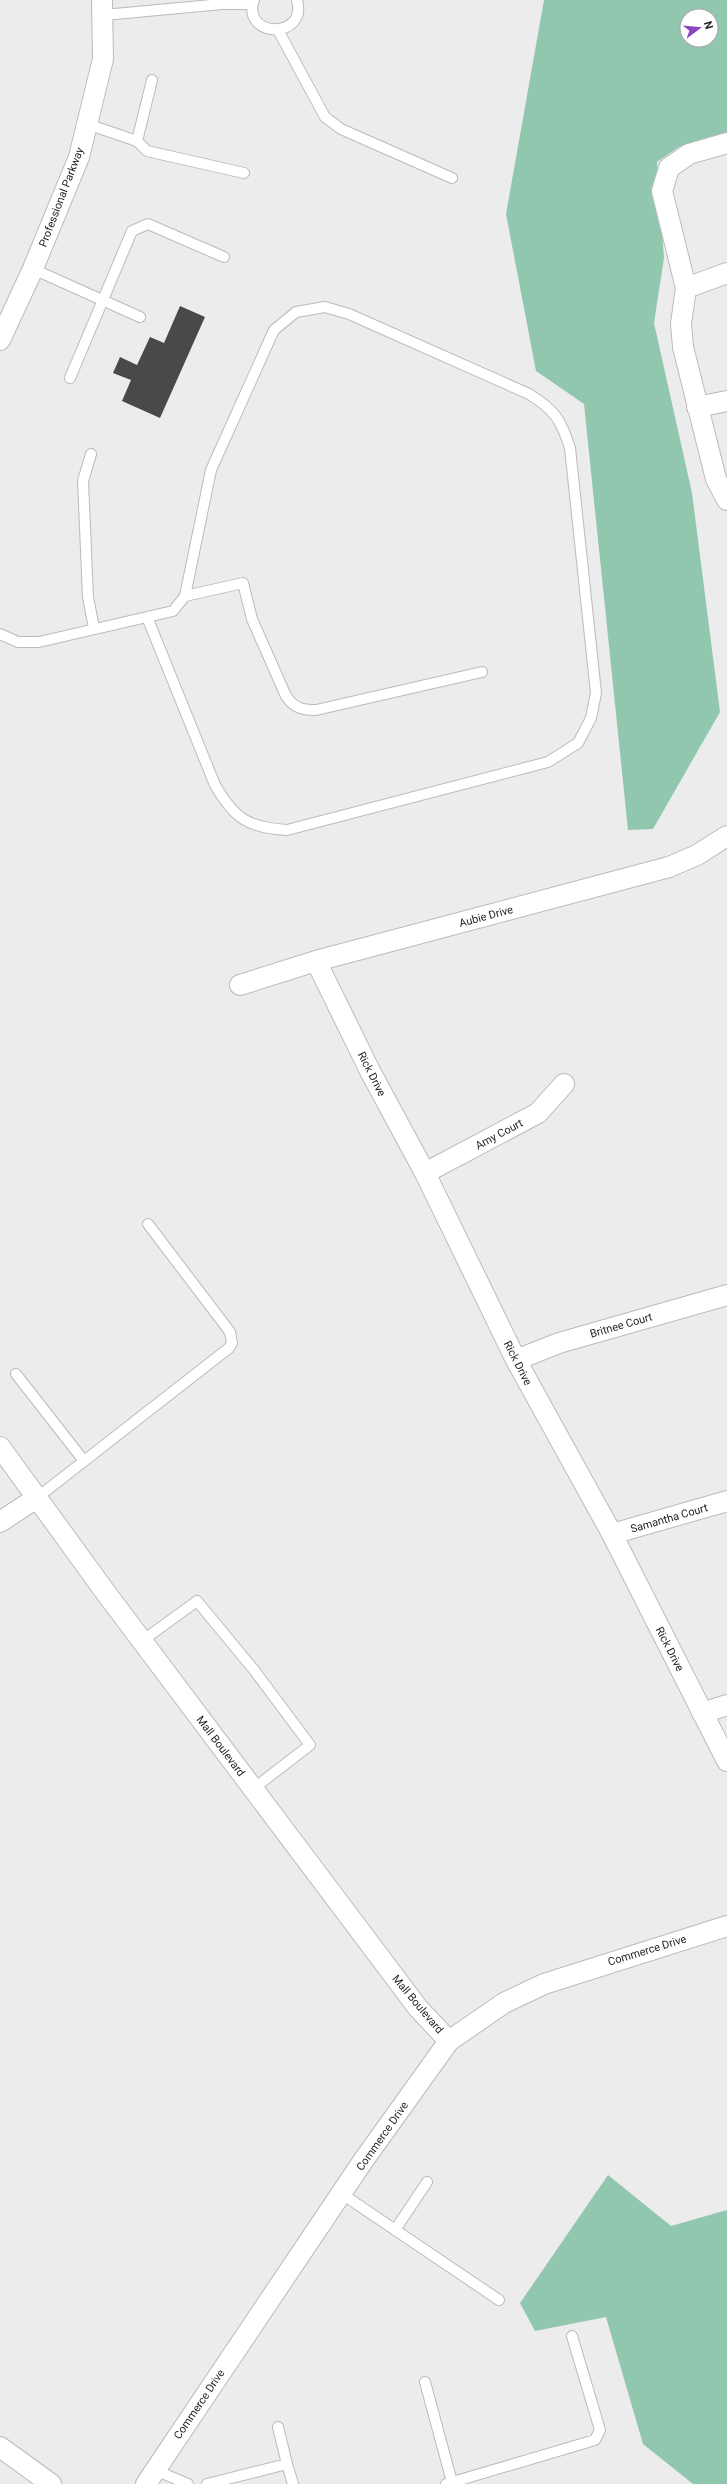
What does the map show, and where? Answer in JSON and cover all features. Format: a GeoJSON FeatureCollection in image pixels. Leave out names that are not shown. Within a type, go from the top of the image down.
{"type":"FeatureCollection","features":[{"type":"Feature","properties":{"kind":"street","name":"Professional Parkway"},"geometry":{"type":"LineString","coordinates":[[2,330],[33,268],[78,157],[104,59],[103,8]]}},
{"type":"Feature","properties":{"kind":"street"},"geometry":{"type":"LineString","coordinates":[[727,143],[690,154],[669,168],[662,191],[686,288],[681,324],[683,347],[716,479],[727,500]]}},
{"type":"Feature","properties":{"kind":"street"},"geometry":{"type":"LineString","coordinates":[[686,288],[727,273]]}},
{"type":"Feature","properties":{"kind":"street"},"geometry":{"type":"LineString","coordinates":[[697,407],[727,400]]}},
{"type":"Feature","properties":{"kind":"street","name":"Aubie Drive"},"geometry":{"type":"LineString","coordinates":[[240,986],[316,961],[669,867],[697,855],[727,836]]}},
{"type":"Feature","properties":{"kind":"street","name":"Rick Drive"},"geometry":{"type":"LineString","coordinates":[[316,961],[370,1071],[425,1173],[516,1360],[612,1534],[727,1761]]}},
{"type":"Feature","properties":{"kind":"street","name":"Amy Court"},"geometry":{"type":"LineString","coordinates":[[425,1173],[538,1113],[564,1084]]}},
{"type":"Feature","properties":{"kind":"street","name":"Britnee Court"},"geometry":{"type":"LineString","coordinates":[[516,1360],[559,1343],[727,1295]]}},
{"type":"Feature","properties":{"kind":"street","name":"Mall Boulevard"},"geometry":{"type":"LineString","coordinates":[[0,1447],[142,1641],[418,2008],[449,2041]]}},
{"type":"Feature","properties":{"kind":"street"},"geometry":{"type":"LineString","coordinates":[[0,1522],[38,1497]]}},
{"type":"Feature","properties":{"kind":"street","name":"Samantha Court"},"geometry":{"type":"LineString","coordinates":[[612,1534],[727,1501]]}},
{"type":"Feature","properties":{"kind":"street"},"geometry":{"type":"LineString","coordinates":[[702,1713],[727,1705]]}},
{"type":"Feature","properties":{"kind":"street","name":"Commerce Drive"},"geometry":{"type":"LineString","coordinates":[[151,2477],[342,2194],[449,2041],[504,2003],[544,1984],[727,1926]]}},
{"type":"Feature","properties":{"kind":"street"},"geometry":{"type":"LineString","coordinates":[[0,2447],[52,2484]]}},
{"type":"Feature","properties":{"kind":"lane"},"geometry":{"type":"LineString","coordinates":[[103,8],[253,2],[252,11],[258,23],[271,30],[278,30],[285,28],[296,17],[298,10],[297,0]]}},
{"type":"Feature","properties":{"kind":"lane"},"geometry":{"type":"LineString","coordinates":[[278,30],[325,117],[341,129],[452,178]]}},
{"type":"Feature","properties":{"kind":"lane"},"geometry":{"type":"LineString","coordinates":[[137,141],[152,80]]}},
{"type":"Feature","properties":{"kind":"lane"},"geometry":{"type":"LineString","coordinates":[[87,124],[137,141],[147,150],[244,173]]}},
{"type":"Feature","properties":{"kind":"lane"},"geometry":{"type":"LineString","coordinates":[[70,378],[132,231],[148,224],[224,257]]}},
{"type":"Feature","properties":{"kind":"lane"},"geometry":{"type":"LineString","coordinates":[[33,268],[140,317]]}},
{"type":"Feature","properties":{"kind":"lane"},"geometry":{"type":"LineString","coordinates":[[0,634],[18,642],[39,642],[94,628],[173,611],[185,596],[211,470],[274,330],[296,312],[325,307],[349,314],[530,394],[550,407],[562,424],[570,448],[596,693],[591,718],[578,743],[548,762],[287,830],[268,829],[245,822],[227,806],[215,785],[147,617]]}},
{"type":"Feature","properties":{"kind":"lane"},"geometry":{"type":"LineString","coordinates":[[91,454],[83,481],[88,597],[94,628]]}},
{"type":"Feature","properties":{"kind":"lane"},"geometry":{"type":"LineString","coordinates":[[185,596],[243,583],[252,619],[286,696],[293,706],[304,710],[316,710],[482,672]]}},
{"type":"Feature","properties":{"kind":"lane"},"geometry":{"type":"LineString","coordinates":[[38,1497],[229,1348],[232,1343],[230,1332],[148,1224]]}},
{"type":"Feature","properties":{"kind":"lane"},"geometry":{"type":"LineString","coordinates":[[16,1374],[84,1461]]}},
{"type":"Feature","properties":{"kind":"lane"},"geometry":{"type":"LineString","coordinates":[[142,1641],[197,1601],[254,1670],[310,1745],[254,1789]]}},
{"type":"Feature","properties":{"kind":"lane"},"geometry":{"type":"LineString","coordinates":[[396,2230],[427,2182]]}},
{"type":"Feature","properties":{"kind":"lane"},"geometry":{"type":"LineString","coordinates":[[342,2194],[499,2300]]}},
{"type":"Feature","properties":{"kind":"lane"},"geometry":{"type":"LineString","coordinates":[[424,2382],[449,2483],[595,2440],[600,2430],[572,2336]]}},
{"type":"Feature","properties":{"kind":"lane"},"geometry":{"type":"LineString","coordinates":[[278,2427],[293,2484]]}},
{"type":"Feature","properties":{"kind":"lane"},"geometry":{"type":"LineString","coordinates":[[207,2484],[287,2464]]}},
{"type":"Feature","properties":{"kind":"lane"},"geometry":{"type":"LineString","coordinates":[[151,2477],[188,2484]]}},
{"type":"Feature","properties":{"kind":"green space"},"geometry":{"type":"Polygon","coordinates":[[[544,0],[727,0],[727,133],[679,147],[657,162],[664,258],[654,323],[692,493],[720,712],[653,829],[628,830],[584,404],[536,371],[506,214],[544,0]]]}},
{"type":"Feature","properties":{"kind":"green space"},"geometry":{"type":"Polygon","coordinates":[[[608,2175],[671,2226],[727,2210],[727,2484],[693,2484],[643,2444],[606,2317],[535,2331],[520,2303],[608,2175]]]}},
{"type":"Feature","properties":{"kind":"building"},"geometry":{"type":"Polygon","coordinates":[[[180,306],[205,317],[160,418],[122,401],[131,380],[113,373],[120,357],[137,365],[150,337],[164,343],[180,306]]]}}]}
